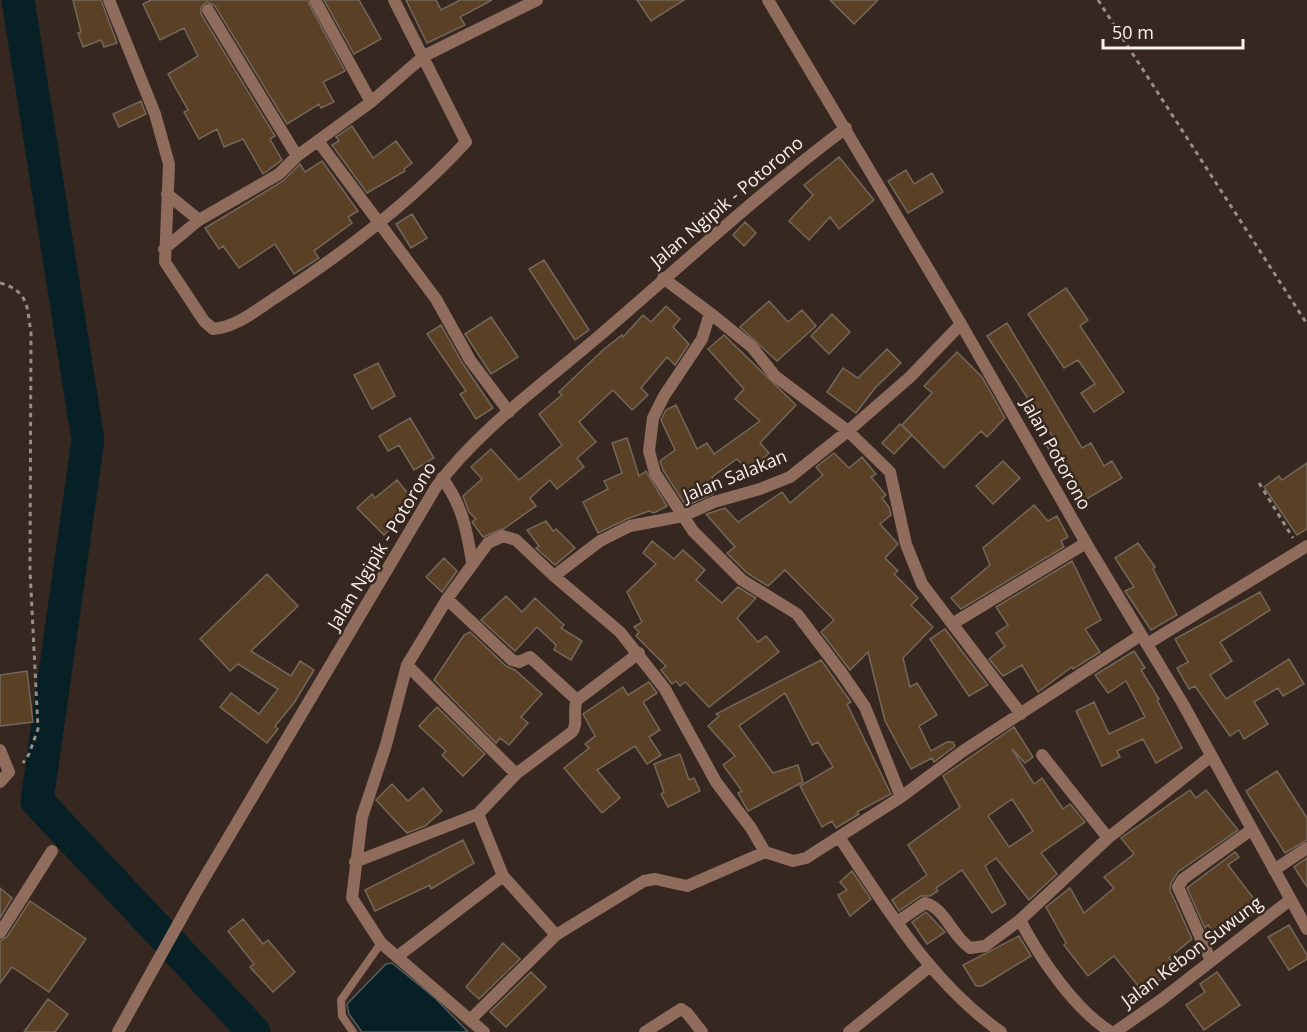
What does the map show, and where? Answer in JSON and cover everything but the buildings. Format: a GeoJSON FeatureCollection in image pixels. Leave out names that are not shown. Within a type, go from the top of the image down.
{"type":"FeatureCollection","features":[{"type":"Feature","properties":{"kind":"street"},"geometry":{"type":"LineString","coordinates":[[109,0],[155,114],[169,164],[165,262],[171,275],[204,321],[213,329],[224,328],[307,279],[444,166],[466,142],[394,0]]}},
{"type":"Feature","properties":{"kind":"street"},"geometry":{"type":"LineString","coordinates":[[315,0],[371,102]]}},
{"type":"Feature","properties":{"kind":"street"},"geometry":{"type":"LineString","coordinates":[[164,249],[199,220],[279,174],[297,156],[371,102],[424,56],[537,0]]}},
{"type":"Feature","properties":{"kind":"street","name":"Jalan Potorono"},"geometry":{"type":"LineString","coordinates":[[768,0],[961,324],[1144,640],[1307,929]]}},
{"type":"Feature","properties":{"kind":"street"},"geometry":{"type":"LineString","coordinates":[[208,10],[297,156]]}},
{"type":"Feature","properties":{"kind":"street","name":"Jalan Ngipik - Potorono"},"geometry":{"type":"LineString","coordinates":[[118,1032],[196,892],[442,478],[453,464],[663,278],[791,170],[846,128]]}},
{"type":"Feature","properties":{"kind":"street"},"geometry":{"type":"LineString","coordinates":[[318,141],[436,299],[470,360],[509,412]]}},
{"type":"Feature","properties":{"kind":"street"},"geometry":{"type":"LineString","coordinates":[[167,194],[199,220]]}},
{"type":"Feature","properties":{"kind":"street"},"geometry":{"type":"LineString","coordinates":[[663,278],[710,312],[752,347],[775,376],[848,431],[890,472],[906,544],[922,584],[1021,714]]}},
{"type":"Feature","properties":{"kind":"street"},"geometry":{"type":"LineString","coordinates":[[710,312],[702,339],[664,396],[653,418],[649,434],[649,451],[656,473],[693,531],[742,580],[797,614],[865,707],[901,797]]}},
{"type":"Feature","properties":{"kind":"street","name":"Jalan Salakan"},"geometry":{"type":"LineString","coordinates":[[554,576],[600,541],[630,526],[683,516],[714,502],[760,489],[790,477],[910,377],[961,324]]}},
{"type":"Feature","properties":{"kind":"street"},"geometry":{"type":"LineString","coordinates":[[442,478],[454,495],[464,519],[472,562]]}},
{"type":"Feature","properties":{"kind":"street"},"geometry":{"type":"LineString","coordinates":[[484,1032],[381,943],[352,898],[362,817],[386,745],[407,665],[447,599],[488,543],[509,536],[620,632],[639,653],[665,689],[716,782],[751,828],[765,852]]}},
{"type":"Feature","properties":{"kind":"street"},"geometry":{"type":"LineString","coordinates":[[952,624],[1086,543]]}},
{"type":"Feature","properties":{"kind":"street"},"geometry":{"type":"LineString","coordinates":[[471,1019],[556,935],[644,881],[655,879],[687,886],[765,852],[793,861],[806,858],[901,797],[963,751],[1021,714],[1304,548]]}},
{"type":"Feature","properties":{"kind":"street"},"geometry":{"type":"LineString","coordinates":[[447,599],[512,660],[519,662],[530,657],[578,700]]}},
{"type":"Feature","properties":{"kind":"street"},"geometry":{"type":"LineString","coordinates":[[355,862],[478,814],[516,774],[572,732],[576,724],[574,708],[578,700],[639,653]]}},
{"type":"Feature","properties":{"kind":"street"},"geometry":{"type":"LineString","coordinates":[[407,665],[516,774]]}},
{"type":"Feature","properties":{"kind":"street"},"geometry":{"type":"LineString","coordinates":[[0,750],[9,772],[0,782]]}},
{"type":"Feature","properties":{"kind":"street"},"geometry":{"type":"LineString","coordinates":[[1042,755],[1108,838]]}},
{"type":"Feature","properties":{"kind":"street"},"geometry":{"type":"LineString","coordinates":[[897,922],[925,903],[934,906],[959,941],[970,948],[984,946],[1020,920],[1108,838],[1210,757]]}},
{"type":"Feature","properties":{"kind":"street"},"geometry":{"type":"LineString","coordinates":[[478,814],[503,876],[556,935]]}},
{"type":"Feature","properties":{"kind":"street"},"geometry":{"type":"LineString","coordinates":[[1211,961],[1178,886],[1183,879],[1251,830]]}},
{"type":"Feature","properties":{"kind":"street"},"geometry":{"type":"LineString","coordinates":[[838,837],[928,967],[949,990],[1001,1032]]}},
{"type":"Feature","properties":{"kind":"street"},"geometry":{"type":"LineString","coordinates":[[1274,870],[1307,848]]}},
{"type":"Feature","properties":{"kind":"street"},"geometry":{"type":"LineString","coordinates":[[0,933],[52,851]]}},
{"type":"Feature","properties":{"kind":"street"},"geometry":{"type":"LineString","coordinates":[[398,956],[503,876]]}},
{"type":"Feature","properties":{"kind":"street","name":"Jalan Kebon Suwung"},"geometry":{"type":"LineString","coordinates":[[1113,1032],[1290,900]]}},
{"type":"Feature","properties":{"kind":"street"},"geometry":{"type":"LineString","coordinates":[[1020,920],[1049,970],[1095,1022],[1113,1032]]}},
{"type":"Feature","properties":{"kind":"street"},"geometry":{"type":"LineString","coordinates":[[849,1032],[928,967]]}},
{"type":"Feature","properties":{"kind":"street"},"geometry":{"type":"LineString","coordinates":[[645,1032],[681,1009],[702,1032]]}},
{"type":"Feature","properties":{"kind":"lane"},"geometry":{"type":"LineString","coordinates":[[353,1032],[342,1016],[341,999],[381,943]]}},
{"type":"Feature","properties":{"kind":"path"},"geometry":{"type":"LineString","coordinates":[[1098,0],[1307,324]]}},
{"type":"Feature","properties":{"kind":"path"},"geometry":{"type":"LineString","coordinates":[[0,283],[15,287],[27,302],[31,333],[30,570],[38,729],[29,754],[21,765],[9,772]]}},
{"type":"Feature","properties":{"kind":"path"},"geometry":{"type":"LineString","coordinates":[[1259,483],[1304,548]]}},
{"type":"Feature","properties":{"kind":"water"},"geometry":{"type":"Polygon","coordinates":[[[392,963],[436,999],[468,1032],[362,1032],[349,1014],[347,1004],[386,964],[392,963]]]}},
{"type":"Feature","properties":{"kind":"waterway"},"geometry":{"type":"LineString","coordinates":[[18,0],[88,440],[37,801],[254,1032]]}}]}
